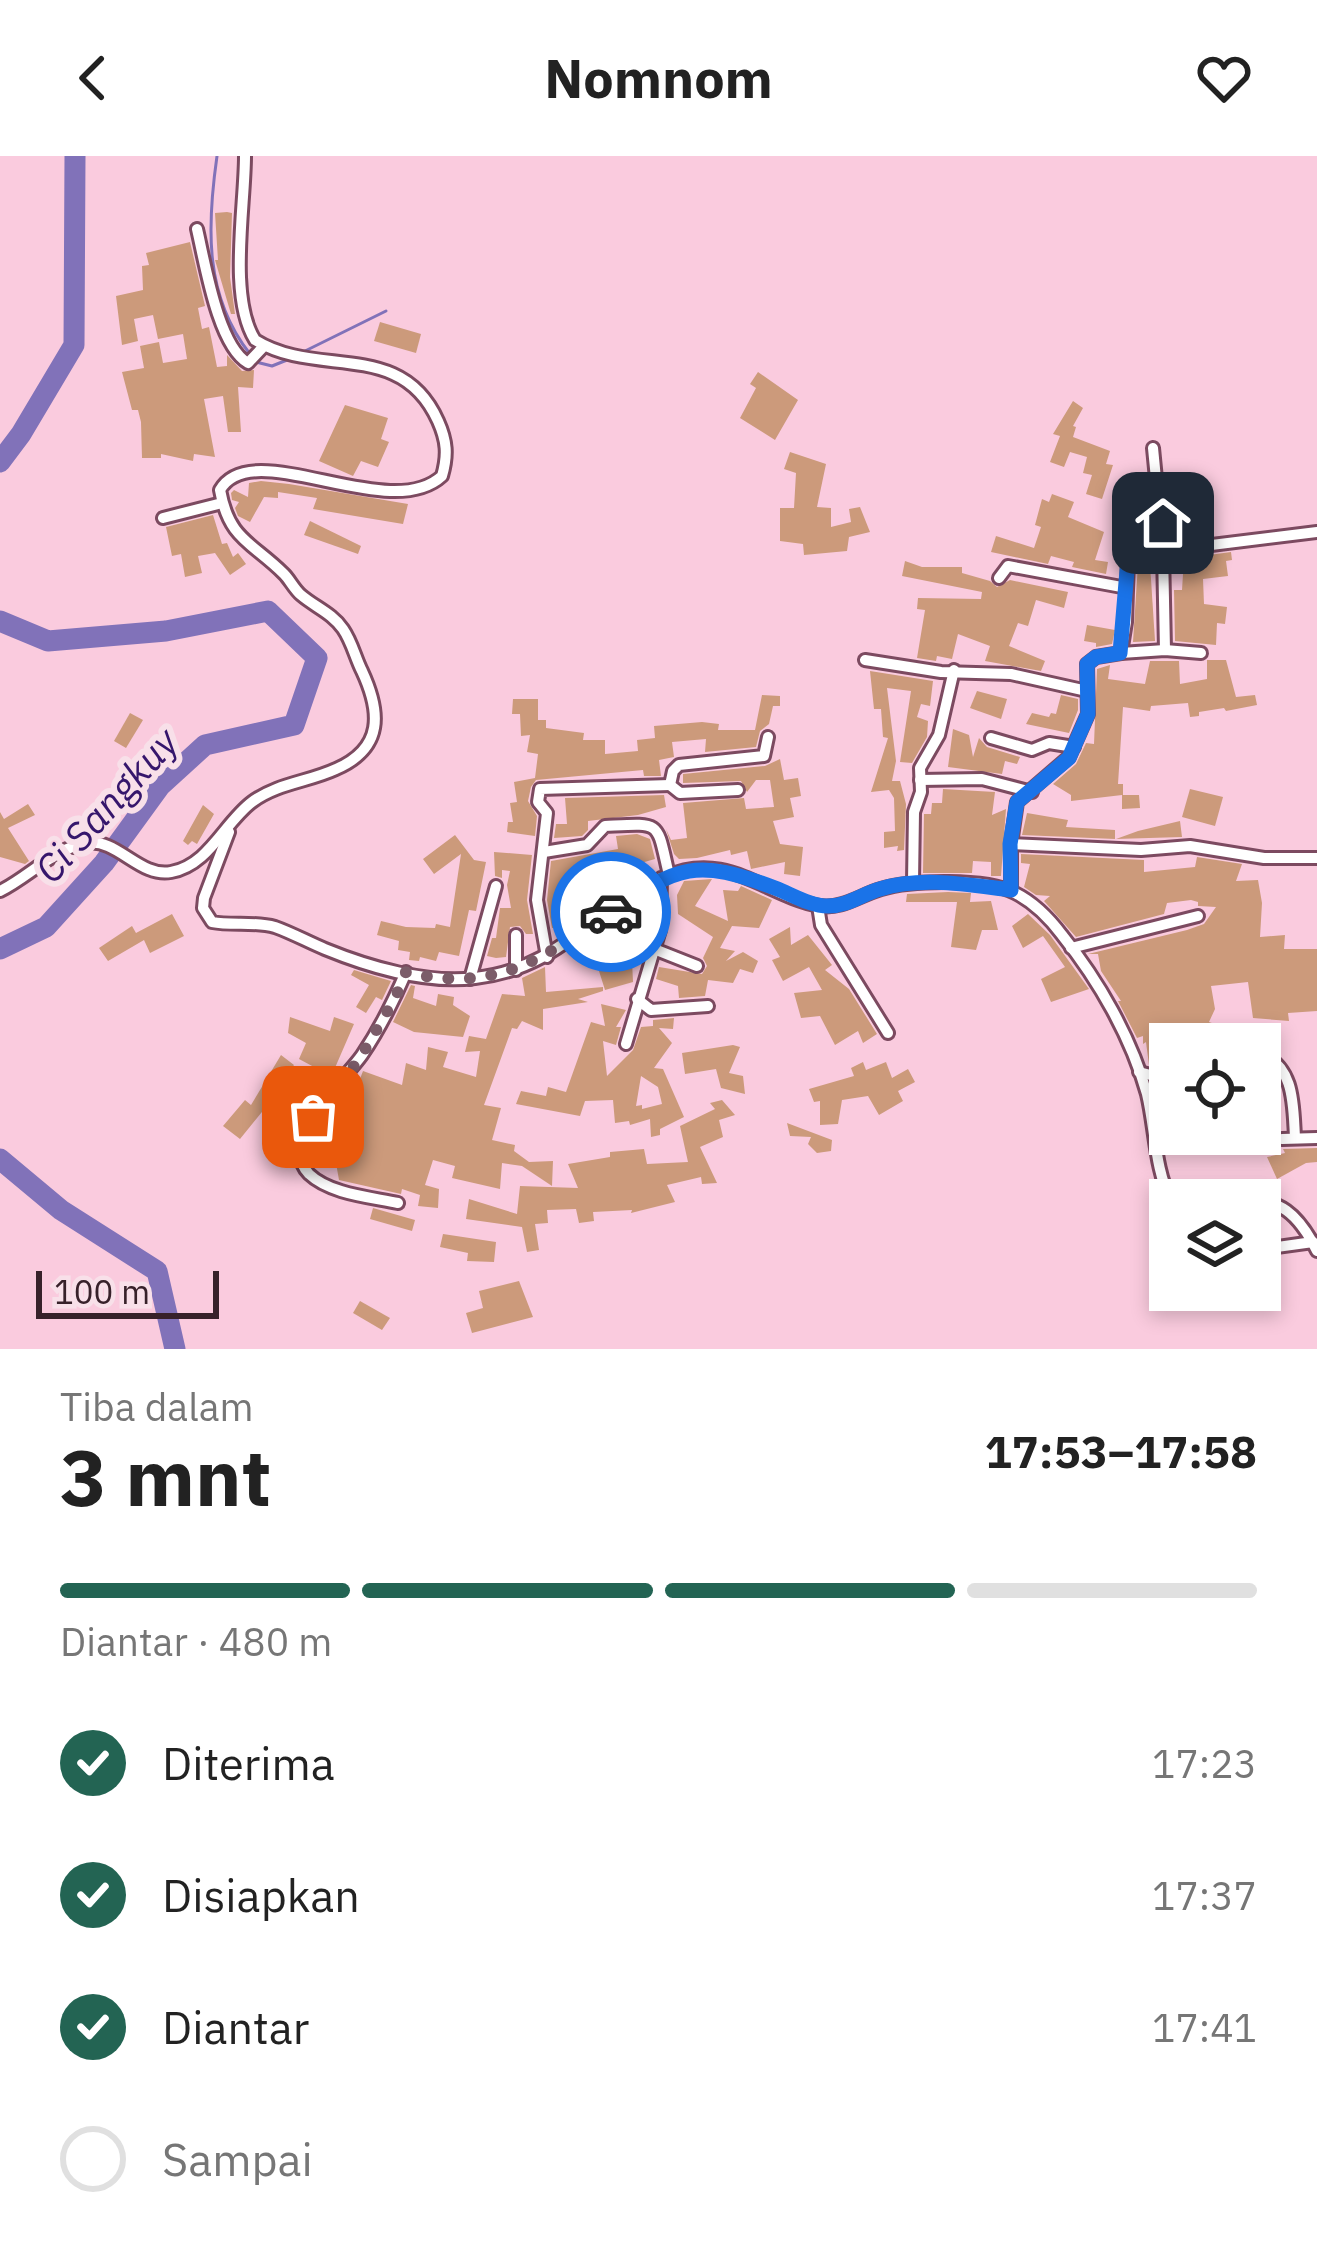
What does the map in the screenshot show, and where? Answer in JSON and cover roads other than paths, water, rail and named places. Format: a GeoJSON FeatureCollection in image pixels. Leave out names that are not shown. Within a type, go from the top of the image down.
{"type":"FeatureCollection","features":[{"type":"Feature","properties":{"kind":"street"},"geometry":{"type":"LineString","coordinates":[[245,156],[244,318],[257,355]]}},
{"type":"Feature","properties":{"kind":"street"},"geometry":{"type":"LineString","coordinates":[[0,891],[68,849],[100,842],[157,873],[177,870],[200,857],[256,799],[346,764],[368,744],[377,722],[369,684],[339,623],[298,593],[285,575],[234,532],[220,490],[226,480],[243,471],[346,482],[399,494],[415,492],[442,476],[447,442],[430,404],[415,386],[392,371],[284,350],[244,362],[216,306],[197,229]]}},
{"type":"Feature","properties":{"kind":"street"},"geometry":{"type":"LineString","coordinates":[[1153,448],[1163,551],[1165,650]]}},
{"type":"Feature","properties":{"kind":"street"},"geometry":{"type":"LineString","coordinates":[[163,518],[222,503]]}},
{"type":"Feature","properties":{"kind":"street"},"geometry":{"type":"LineString","coordinates":[[1120,653],[1129,556],[1317,532]]}},
{"type":"Feature","properties":{"kind":"street"},"geometry":{"type":"LineString","coordinates":[[999,578],[1008,566],[1127,587]]}},
{"type":"Feature","properties":{"kind":"street"},"geometry":{"type":"LineString","coordinates":[[1011,890],[1010,844],[1017,802],[1069,758],[1088,714],[1085,669],[1091,660],[1165,650],[1201,653]]}},
{"type":"Feature","properties":{"kind":"street"},"geometry":{"type":"LineString","coordinates":[[865,660],[1011,674],[1087,691]]}},
{"type":"Feature","properties":{"kind":"street"},"geometry":{"type":"LineString","coordinates":[[914,882],[914,812],[920,768],[946,712],[954,670]]}},
{"type":"Feature","properties":{"kind":"street"},"geometry":{"type":"LineString","coordinates":[[670,785],[679,765],[764,756],[768,737]]}},
{"type":"Feature","properties":{"kind":"street"},"geometry":{"type":"LineString","coordinates":[[991,738],[1033,750],[1049,743],[1074,747]]}},
{"type":"Feature","properties":{"kind":"street"},"geometry":{"type":"LineString","coordinates":[[920,780],[982,779],[1032,793]]}},
{"type":"Feature","properties":{"kind":"street"},"geometry":{"type":"LineString","coordinates":[[547,957],[537,900],[547,813],[539,804],[540,788],[670,785],[680,793],[738,790]]}},
{"type":"Feature","properties":{"kind":"street"},"geometry":{"type":"LineString","coordinates":[[232,823],[204,898],[203,908],[212,922],[275,927],[331,952],[406,972],[470,979],[517,970],[547,957],[665,876],[716,868],[818,905],[835,906],[914,882],[1011,890],[1032,903],[1109,1003],[1139,1072],[1166,1179]]}},
{"type":"Feature","properties":{"kind":"street"},"geometry":{"type":"LineString","coordinates":[[544,852],[586,845],[605,826],[657,828],[665,876],[660,930],[626,1044]]}},
{"type":"Feature","properties":{"kind":"street"},"geometry":{"type":"LineString","coordinates":[[1010,844],[1141,850],[1190,846],[1264,858],[1317,858]]}},
{"type":"Feature","properties":{"kind":"street"},"geometry":{"type":"LineString","coordinates":[[470,979],[496,886]]}},
{"type":"Feature","properties":{"kind":"street"},"geometry":{"type":"LineString","coordinates":[[818,905],[821,925],[888,1033]]}},
{"type":"Feature","properties":{"kind":"street"},"geometry":{"type":"LineString","coordinates":[[1071,948],[1198,916]]}},
{"type":"Feature","properties":{"kind":"street"},"geometry":{"type":"LineString","coordinates":[[516,935],[517,970]]}},
{"type":"Feature","properties":{"kind":"street"},"geometry":{"type":"LineString","coordinates":[[654,949],[697,966]]}},
{"type":"Feature","properties":{"kind":"street"},"geometry":{"type":"LineString","coordinates":[[398,1203],[322,1183],[305,1169],[300,1156],[313,1117],[359,1060],[406,972]]}},
{"type":"Feature","properties":{"kind":"street"},"geometry":{"type":"LineString","coordinates":[[637,999],[651,1010],[708,1006]]}},
{"type":"Feature","properties":{"kind":"street"},"geometry":{"type":"LineString","coordinates":[[1281,1071],[1294,1094],[1288,1138],[1317,1138]]}},
{"type":"Feature","properties":{"kind":"street"},"geometry":{"type":"LineString","coordinates":[[1139,1072],[1149,1074]]}},
{"type":"Feature","properties":{"kind":"street"},"geometry":{"type":"LineString","coordinates":[[1281,1206],[1300,1217],[1315,1246],[1281,1248]]}},
{"type":"Feature","properties":{"kind":"waterway","name":"Ci Sangkuy"},"geometry":{"type":"LineString","coordinates":[[0,462],[74,345],[75,156]]}},
{"type":"Feature","properties":{"kind":"waterway"},"geometry":{"type":"LineString","coordinates":[[217,156],[212,260],[224,308],[250,354]]}},
{"type":"Feature","properties":{"kind":"waterway"},"geometry":{"type":"LineString","coordinates":[[301,353],[386,311]]}},
{"type":"Feature","properties":{"kind":"waterway"},"geometry":{"type":"LineString","coordinates":[[256,362],[272,366],[292,358]]}},
{"type":"Feature","properties":{"kind":"waterway","name":"Ci Sangkuy"},"geometry":{"type":"LineString","coordinates":[[0,621],[48,641],[166,631],[268,611],[317,658],[294,725],[205,745],[160,786],[104,863],[46,927],[0,949]]}},
{"type":"Feature","properties":{"kind":"waterway","name":"Ci Sangkuy"},"geometry":{"type":"LineString","coordinates":[[0,1159],[61,1210],[157,1271],[175,1349]]}}]}
